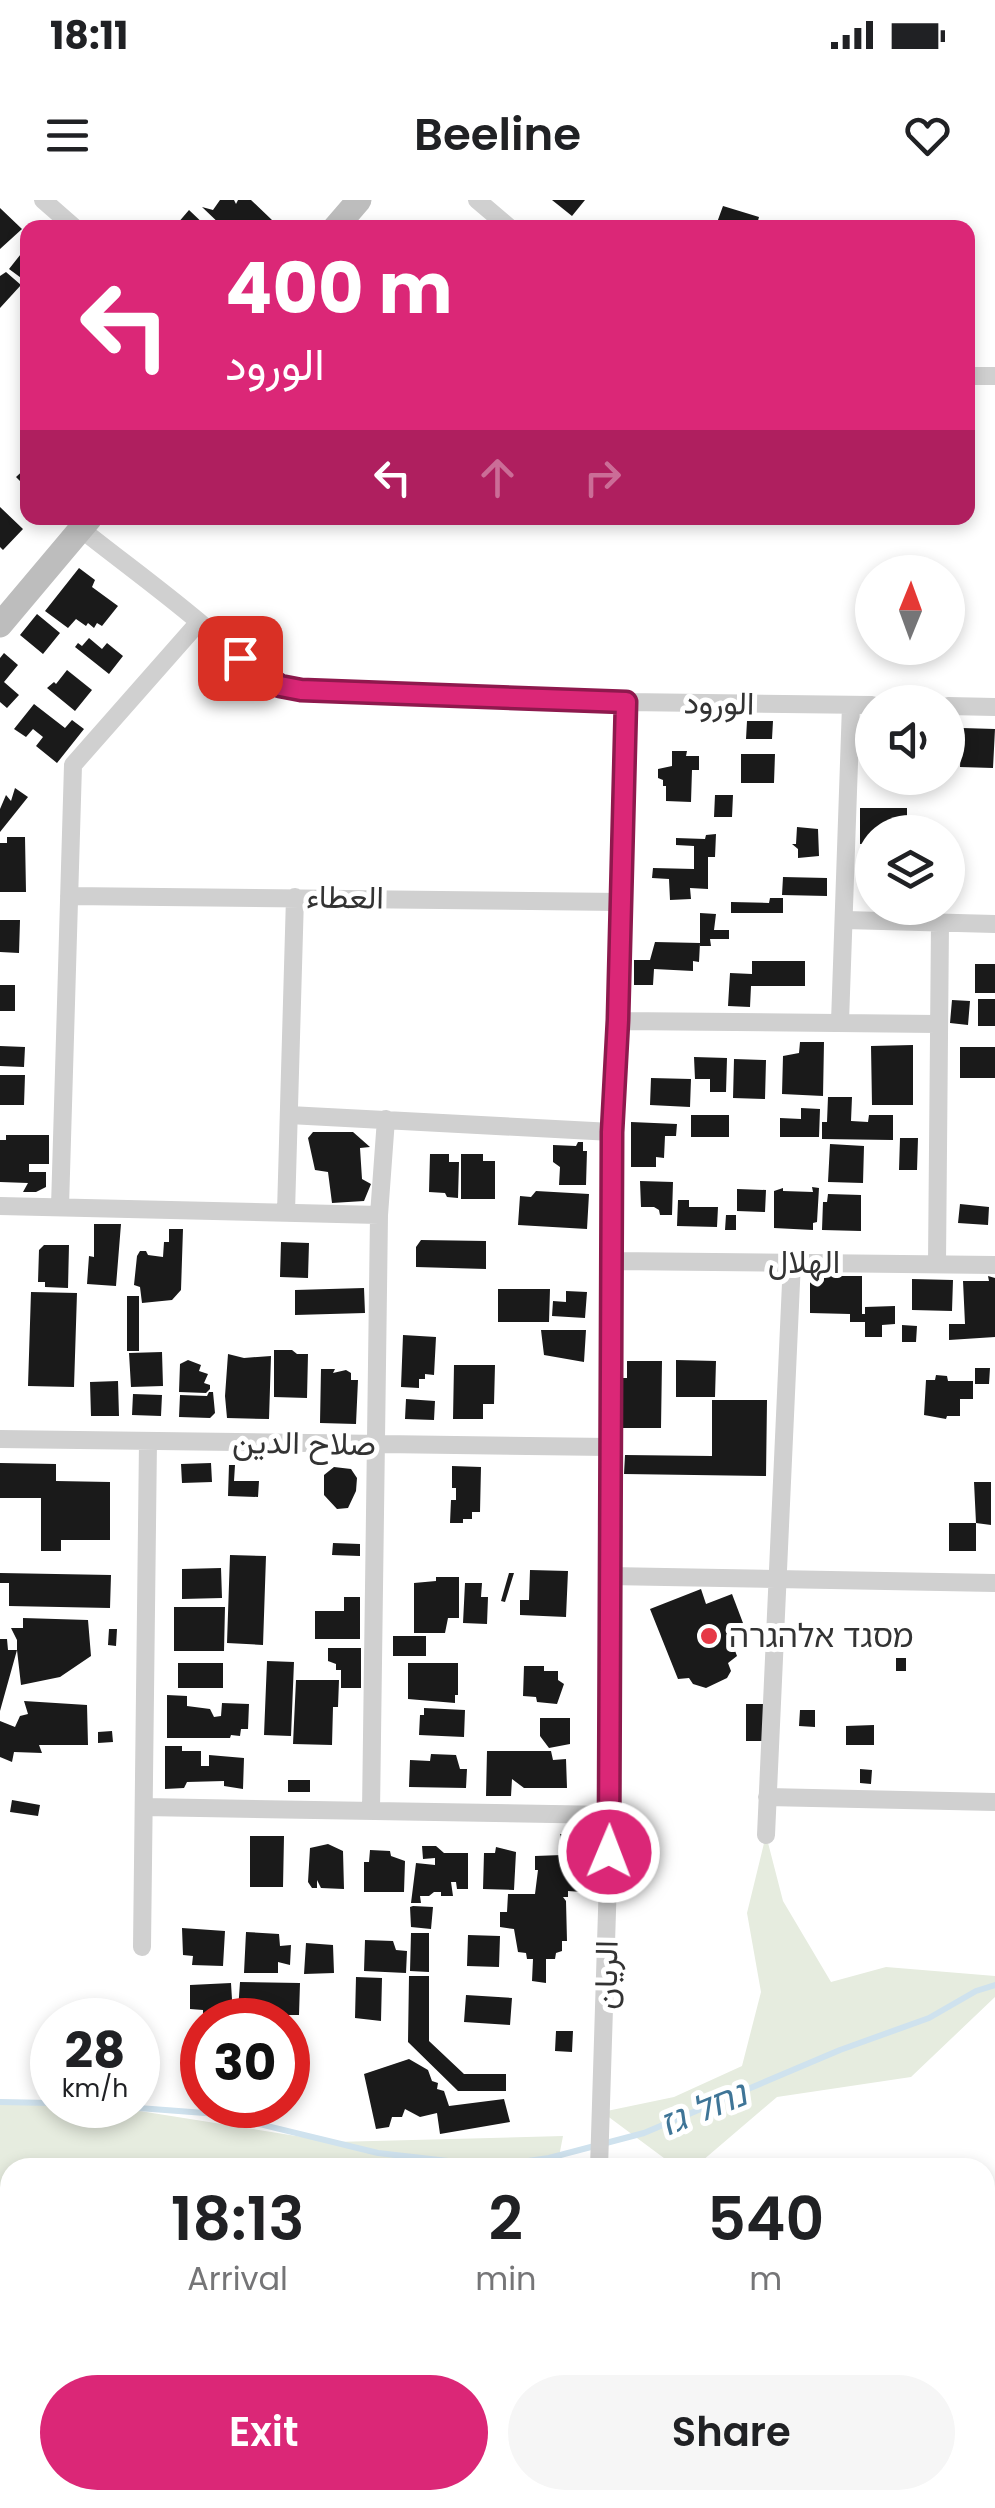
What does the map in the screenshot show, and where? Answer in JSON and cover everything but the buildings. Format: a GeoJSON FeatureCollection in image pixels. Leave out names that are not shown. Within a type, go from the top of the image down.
{"type":"FeatureCollection","features":[{"type":"Feature","properties":{"kind":"street"},"geometry":{"type":"LineString","coordinates":[[42,200],[66,220]]}},
{"type":"Feature","properties":{"kind":"street"},"geometry":{"type":"LineString","coordinates":[[342,220],[359,200]]}},
{"type":"Feature","properties":{"kind":"street"},"geometry":{"type":"LineString","coordinates":[[477,200],[501,220]]}},
{"type":"Feature","properties":{"kind":"street"},"geometry":{"type":"LineString","coordinates":[[0,625],[83,525]]}},
{"type":"Feature","properties":{"kind":"street","name":"الورود"},"geometry":{"type":"LineString","coordinates":[[87,525],[261,676],[290,688],[626,702],[855,705]]}},
{"type":"Feature","properties":{"kind":"street"},"geometry":{"type":"LineString","coordinates":[[60,1208],[74,765],[198,622]]}},
{"type":"Feature","properties":{"kind":"street","name":"الريان"},"geometry":{"type":"LineString","coordinates":[[600,2158],[610,1816],[612,1132],[626,702]]}},
{"type":"Feature","properties":{"kind":"street"},"geometry":{"type":"LineString","coordinates":[[840,1022],[851,705]]}},
{"type":"Feature","properties":{"kind":"street"},"geometry":{"type":"LineString","coordinates":[[965,706],[995,707]]}},
{"type":"Feature","properties":{"kind":"street","name":"العطاء"},"geometry":{"type":"LineString","coordinates":[[69,896],[621,902]]}},
{"type":"Feature","properties":{"kind":"street"},"geometry":{"type":"LineString","coordinates":[[286,1212],[295,896]]}},
{"type":"Feature","properties":{"kind":"street"},"geometry":{"type":"LineString","coordinates":[[845,920],[855,920]]}},
{"type":"Feature","properties":{"kind":"street"},"geometry":{"type":"LineString","coordinates":[[965,923],[995,924]]}},
{"type":"Feature","properties":{"kind":"street"},"geometry":{"type":"LineString","coordinates":[[937,1263],[940,925]]}},
{"type":"Feature","properties":{"kind":"street"},"geometry":{"type":"LineString","coordinates":[[618,1020],[937,1024]]}},
{"type":"Feature","properties":{"kind":"street"},"geometry":{"type":"LineString","coordinates":[[289,1115],[612,1132]]}},
{"type":"Feature","properties":{"kind":"street"},"geometry":{"type":"LineString","coordinates":[[371,1811],[380,1215],[386,1119]]}},
{"type":"Feature","properties":{"kind":"street"},"geometry":{"type":"LineString","coordinates":[[0,1206],[380,1215]]}},
{"type":"Feature","properties":{"kind":"street"},"geometry":{"type":"LineString","coordinates":[[766,1835],[792,1261]]}},
{"type":"Feature","properties":{"kind":"street","name":"الهلال"},"geometry":{"type":"LineString","coordinates":[[613,1262],[995,1264]]}},
{"type":"Feature","properties":{"kind":"street","name":"صلاح الدين"},"geometry":{"type":"LineString","coordinates":[[0,1438],[609,1447]]}},
{"type":"Feature","properties":{"kind":"street"},"geometry":{"type":"LineString","coordinates":[[142,1946],[148,1441]]}},
{"type":"Feature","properties":{"kind":"street"},"geometry":{"type":"LineString","coordinates":[[609,1576],[995,1583]]}},
{"type":"Feature","properties":{"kind":"street"},"geometry":{"type":"LineString","coordinates":[[767,1796],[995,1802]]}},
{"type":"Feature","properties":{"kind":"street"},"geometry":{"type":"LineString","coordinates":[[144,1807],[610,1816]]}},
{"type":"Feature","properties":{"kind":"shaded area"},"geometry":{"type":"Polygon","coordinates":[[[766,1835],[783,1901],[831,1982],[886,1967],[995,1976],[995,1997],[911,2077],[777,2097],[706,2158],[664,2158],[602,2112],[674,2097],[742,2066],[761,1992],[747,1913],[766,1835]]]}},
{"type":"Feature","properties":{"kind":"shaded area"},"geometry":{"type":"Polygon","coordinates":[[[0,2104],[30,2104],[30,2128],[160,2128],[160,2114],[180,2117],[180,2128],[246,2128],[334,2142],[563,2136],[559,2158],[0,2158],[0,2104]]]}},
{"type":"Feature","properties":{"kind":"waterway","name":"נחל גז"},"geometry":{"type":"LineString","coordinates":[[549,2158],[644,2133],[840,2050],[929,2018],[976,1991],[995,1985]]}},
{"type":"Feature","properties":{"kind":"waterway","name":"נחל גז"},"geometry":{"type":"LineString","coordinates":[[0,2102],[30,2103]]}},
{"type":"Feature","properties":{"kind":"waterway","name":"נחל גז"},"geometry":{"type":"LineString","coordinates":[[160,2110],[218,2114],[378,2153],[422,2158]]}},
{"type":"Feature","properties":{"kind":"place","name":"מסגד אלהגרה"},"geometry":{"type":"Point","coordinates":[709,1636]}},
{"type":"Feature","properties":{"kind":"route"},"geometry":{"type":"LineString","coordinates":[[240,658],[280,686],[301,690],[626,702],[612,1132],[609,1852]]}}]}
